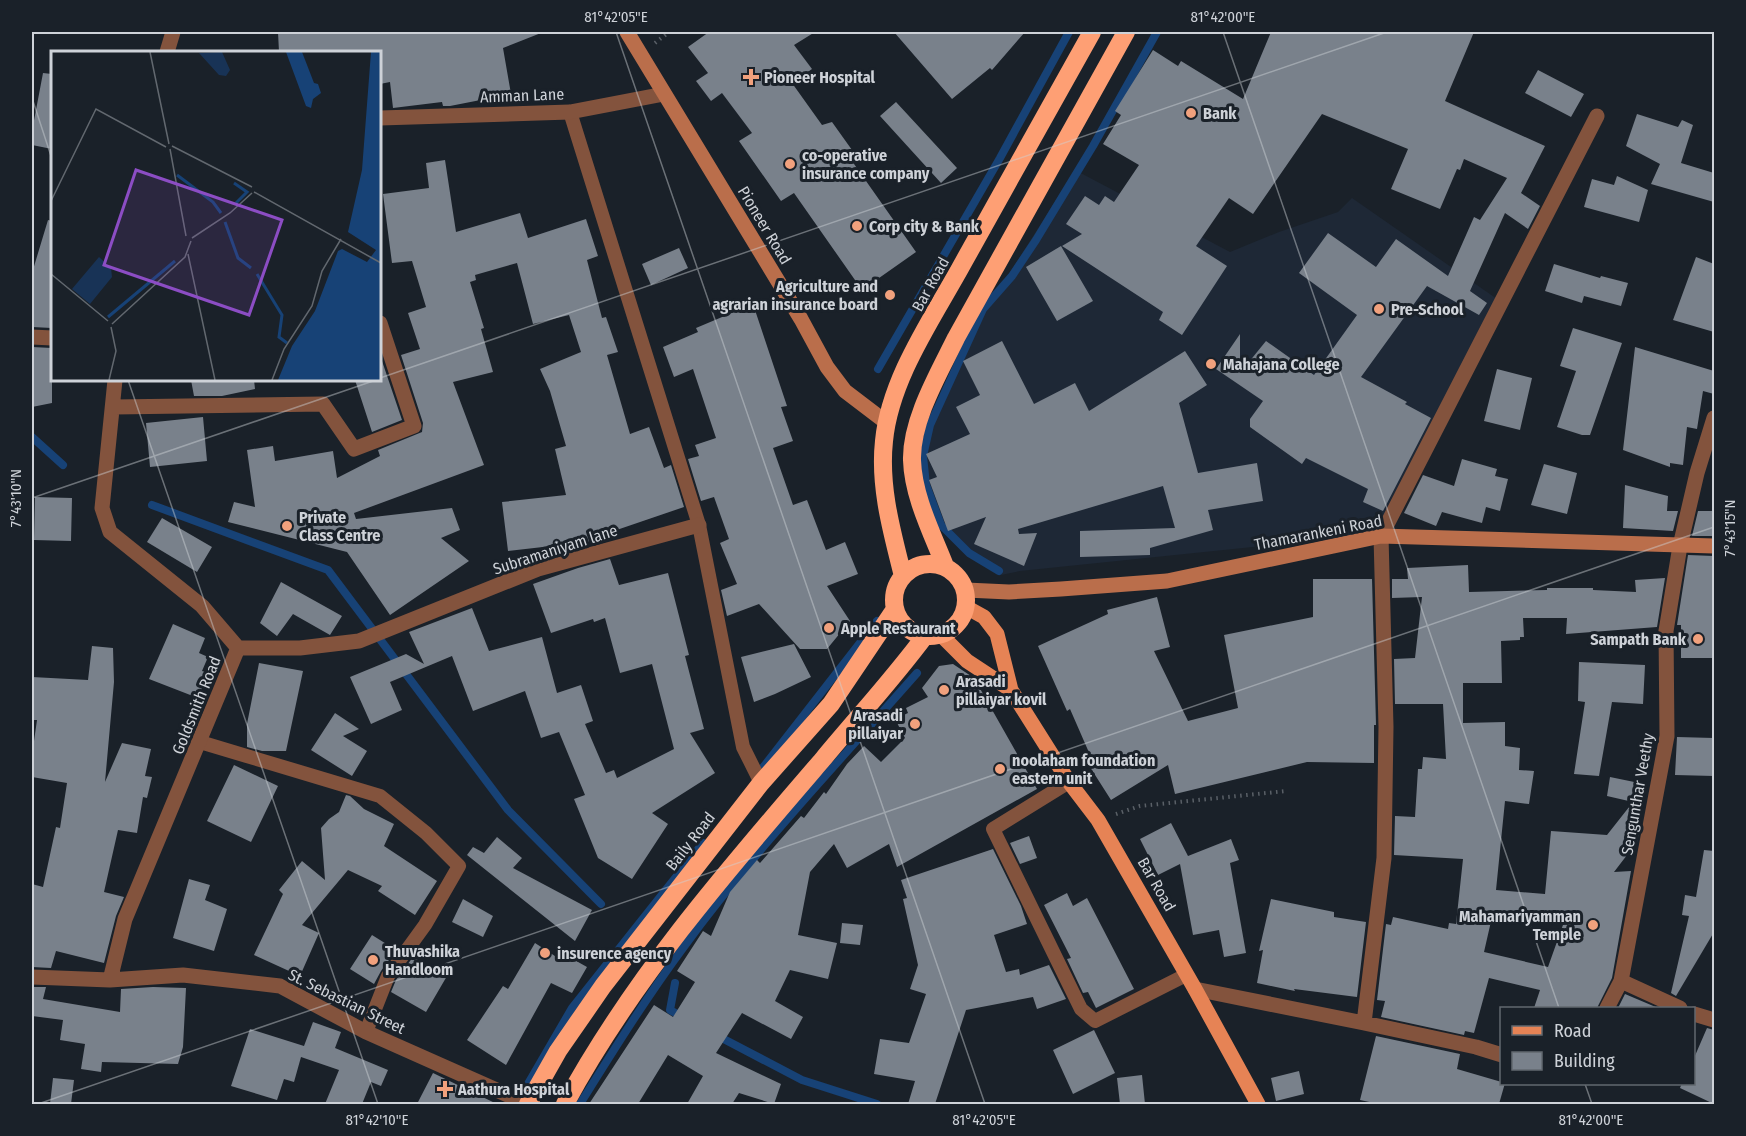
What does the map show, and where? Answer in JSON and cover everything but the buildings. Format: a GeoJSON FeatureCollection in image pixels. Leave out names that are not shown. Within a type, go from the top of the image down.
{"type":"FeatureCollection","features":[{"type":"Feature","properties":{"kind":"highway","name":"Bar Road"},"geometry":{"type":"LineString","coordinates":[[903,576],[886,508],[883,459],[887,423],[898,384],[1092,32]]}},
{"type":"Feature","properties":{"kind":"highway"},"geometry":{"type":"LineString","coordinates":[[945,566],[915,481],[912,459],[921,417],[935,381],[961,329],[1126,32]]}},
{"type":"Feature","properties":{"kind":"highway"},"geometry":{"type":"LineString","coordinates":[[565,1104],[614,1023],[681,930],[759,833],[933,636],[950,631],[963,616],[966,599],[961,580],[945,566],[933,564],[911,569],[897,586],[894,598],[895,609],[905,626],[933,636]]}},
{"type":"Feature","properties":{"kind":"highway","name":"Baily Road"},"geometry":{"type":"LineString","coordinates":[[528,1104],[558,1051],[603,986],[761,783],[831,704],[895,609]]}},
{"type":"Feature","properties":{"kind":"main road","name":"Bar Road"},"geometry":{"type":"LineString","coordinates":[[966,599],[997,634],[1011,690],[1069,783],[1098,820],[1258,1104]]}},
{"type":"Feature","properties":{"kind":"main road","name":"Bar Road"},"geometry":{"type":"LineString","coordinates":[[933,636],[1011,690]]}},
{"type":"Feature","properties":{"kind":"street"},"geometry":{"type":"LineString","coordinates":[[167,51],[173,32]]}},
{"type":"Feature","properties":{"kind":"street","name":"Pioneer Road"},"geometry":{"type":"LineString","coordinates":[[627,32],[801,318],[827,367],[845,391],[887,423]]}},
{"type":"Feature","properties":{"kind":"street","name":"Amman Lane"},"geometry":{"type":"LineString","coordinates":[[381,118],[570,112],[664,94]]}},
{"type":"Feature","properties":{"kind":"street"},"geometry":{"type":"LineString","coordinates":[[1364,1023],[1384,858],[1386,727],[1381,536],[1597,116]]}},
{"type":"Feature","properties":{"kind":"street"},"geometry":{"type":"LineString","coordinates":[[114,407],[323,404],[354,449],[414,426],[381,326]]}},
{"type":"Feature","properties":{"kind":"street"},"geometry":{"type":"LineString","coordinates":[[32,337],[51,338]]}},
{"type":"Feature","properties":{"kind":"street","name":"Goldsmith Road"},"geometry":{"type":"LineString","coordinates":[[111,980],[125,919],[238,648],[202,606],[110,532],[102,508],[116,381]]}},
{"type":"Feature","properties":{"kind":"street","name":"Sengunthar Veethy"},"geometry":{"type":"LineString","coordinates":[[1608,1007],[1621,981],[1666,736],[1666,631],[1680,546],[1697,473],[1714,418]]}},
{"type":"Feature","properties":{"kind":"street","name":"Subramaniyam lane"},"geometry":{"type":"LineString","coordinates":[[238,648],[300,648],[359,641],[538,569],[699,525]]}},
{"type":"Feature","properties":{"kind":"street","name":"Thamarankeni Road"},"geometry":{"type":"LineString","coordinates":[[966,599],[1009,592],[1167,581],[1381,536],[1714,546]]}},
{"type":"Feature","properties":{"kind":"street","name":"St. Sebastian Street"},"geometry":{"type":"LineString","coordinates":[[32,977],[111,980],[183,975],[280,986],[366,1032],[528,1104]]}},
{"type":"Feature","properties":{"kind":"street"},"geometry":{"type":"LineString","coordinates":[[1621,981],[1678,1007]]}},
{"type":"Feature","properties":{"kind":"street"},"geometry":{"type":"LineString","coordinates":[[1195,989],[1476,1047],[1500,1054]]}},
{"type":"Feature","properties":{"kind":"street"},"geometry":{"type":"LineString","coordinates":[[1695,1014],[1714,1020]]}},
{"type":"Feature","properties":{"kind":"lane"},"geometry":{"type":"LineString","coordinates":[[570,112],[699,525],[743,747],[761,783]]}},
{"type":"Feature","properties":{"kind":"lane"},"geometry":{"type":"LineString","coordinates":[[200,742],[380,796],[426,833],[459,867],[424,925],[388,976],[366,1032]]}},
{"type":"Feature","properties":{"kind":"lane"},"geometry":{"type":"LineString","coordinates":[[1069,783],[993,829],[1081,1010],[1095,1021],[1186,975]]}},
{"type":"Feature","properties":{"kind":"path"},"geometry":{"type":"LineString","coordinates":[[1098,820],[1140,806],[1286,791]]}},
{"type":"Feature","properties":{"kind":"shaded area","name":"Mahajana College"},"geometry":{"type":"Polygon","coordinates":[[[1075,170],[1230,252],[1338,212],[1352,198],[1497,299],[1380,534],[1020,571],[1001,575],[968,555],[939,527],[923,483],[920,456],[943,389],[981,307],[1009,274],[1075,170]]]}},
{"type":"Feature","properties":{"kind":"waterway"},"geometry":{"type":"LineString","coordinates":[[878,369],[1000,158],[1069,32]]}},
{"type":"Feature","properties":{"kind":"waterway"},"geometry":{"type":"LineString","coordinates":[[999,571],[969,553],[941,525],[926,485],[923,456],[930,425],[983,309],[1012,276],[1036,240],[1093,146],[1157,32]]}},
{"type":"Feature","properties":{"kind":"waterway"},"geometry":{"type":"LineString","coordinates":[[32,437],[63,465]]}},
{"type":"Feature","properties":{"kind":"waterway"},"geometry":{"type":"LineString","coordinates":[[152,505],[328,570],[508,810],[601,904]]}},
{"type":"Feature","properties":{"kind":"waterway"},"geometry":{"type":"LineString","coordinates":[[761,770],[877,621]]}},
{"type":"Feature","properties":{"kind":"waterway"},"geometry":{"type":"LineString","coordinates":[[580,1104],[656,986],[710,912],[797,808],[917,673]]}},
{"type":"Feature","properties":{"kind":"waterway"},"geometry":{"type":"LineString","coordinates":[[518,1101],[572,1008],[703,843]]}},
{"type":"Feature","properties":{"kind":"waterway"},"geometry":{"type":"LineString","coordinates":[[675,983],[670,1010],[684,1018]]}},
{"type":"Feature","properties":{"kind":"waterway"},"geometry":{"type":"LineString","coordinates":[[716,1035],[802,1080],[877,1104]]}},
{"type":"Feature","properties":{"kind":"place","name":"Pioneer Hospital"},"geometry":{"type":"Point","coordinates":[751,77]}},
{"type":"Feature","properties":{"kind":"place","name":"Bank"},"geometry":{"type":"Point","coordinates":[1191,113]}},
{"type":"Feature","properties":{"kind":"place","name":"co-operative insurance company"},"geometry":{"type":"Point","coordinates":[790,164]}},
{"type":"Feature","properties":{"kind":"place","name":"Corp city & Bank"},"geometry":{"type":"Point","coordinates":[857,226]}},
{"type":"Feature","properties":{"kind":"place","name":"Agriculture and agrarian insurance board"},"geometry":{"type":"Point","coordinates":[890,295]}},
{"type":"Feature","properties":{"kind":"place","name":"Pre-School"},"geometry":{"type":"Point","coordinates":[1379,309]}},
{"type":"Feature","properties":{"kind":"place","name":"Mahajana College"},"geometry":{"type":"Point","coordinates":[1211,364]}},
{"type":"Feature","properties":{"kind":"place","name":"Private Class Centre"},"geometry":{"type":"Point","coordinates":[287,526]}},
{"type":"Feature","properties":{"kind":"place","name":"Apple Restaurant"},"geometry":{"type":"Point","coordinates":[829,628]}},
{"type":"Feature","properties":{"kind":"place","name":"Sampath Bank"},"geometry":{"type":"Point","coordinates":[1698,639]}},
{"type":"Feature","properties":{"kind":"place","name":"Arasadi pillaiyar kovil"},"geometry":{"type":"Point","coordinates":[944,690]}},
{"type":"Feature","properties":{"kind":"place","name":"Arasadi pillaiyar"},"geometry":{"type":"Point","coordinates":[915,724]}},
{"type":"Feature","properties":{"kind":"place","name":"noolaham foundation eastern unit"},"geometry":{"type":"Point","coordinates":[1000,769]}},
{"type":"Feature","properties":{"kind":"place","name":"Mahamariyamman Temple"},"geometry":{"type":"Point","coordinates":[1593,925]}},
{"type":"Feature","properties":{"kind":"place","name":"insurence agency"},"geometry":{"type":"Point","coordinates":[545,953]}},
{"type":"Feature","properties":{"kind":"place","name":"Thuvashika Handloom"},"geometry":{"type":"Point","coordinates":[373,960]}},
{"type":"Feature","properties":{"kind":"place","name":"Aathura Hospital"},"geometry":{"type":"Point","coordinates":[445,1089]}}]}
